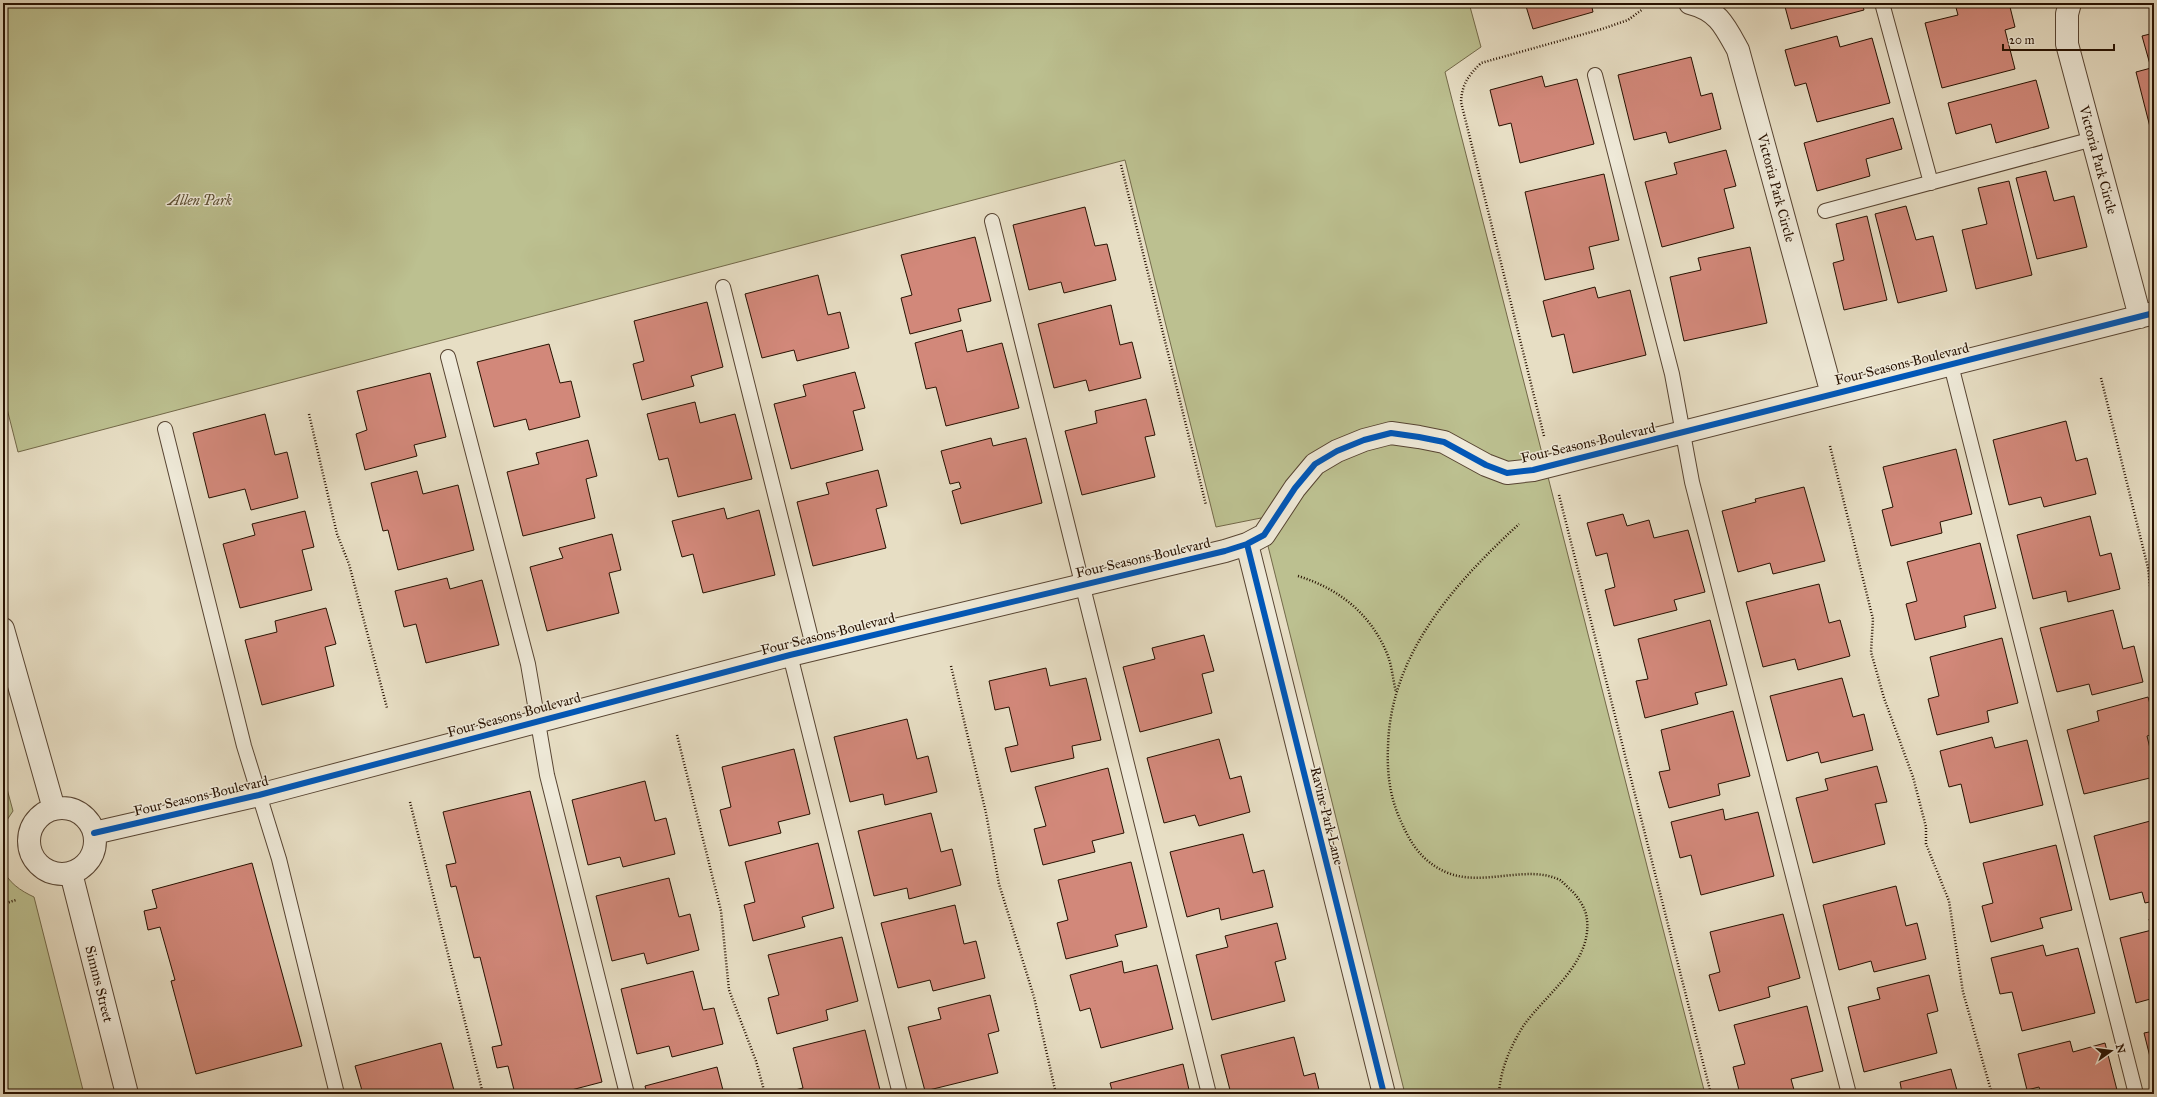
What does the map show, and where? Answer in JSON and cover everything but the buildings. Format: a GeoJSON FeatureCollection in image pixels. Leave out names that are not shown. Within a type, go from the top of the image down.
{"type":"FeatureCollection","features":[{"type":"Feature","properties":{"kind":"street","name":"Victoria Park Circle"},"geometry":{"type":"LineString","coordinates":[[1690,3],[1714,13],[1727,28],[1738,50],[1832,394]]}},
{"type":"Feature","properties":{"kind":"street","name":"Victoria Park Circle"},"geometry":{"type":"LineString","coordinates":[[2070,3],[2067,14],[2067,44],[2093,139],[2147,315]]}},
{"type":"Feature","properties":{"kind":"street","name":"Four Seasons Boulevard"},"geometry":{"type":"LineString","coordinates":[[94,833],[259,795],[790,655],[1247,544],[1264,535],[1295,488],[1315,464],[1337,451],[1364,440],[1391,433],[1444,442],[1486,465],[1507,473],[1533,470],[2147,315]]}},
{"type":"Feature","properties":{"kind":"street","name":"Ravine Park Lane"},"geometry":{"type":"LineString","coordinates":[[1247,544],[1384,1094]]}},
{"type":"Feature","properties":{"kind":"street"},"geometry":{"type":"LineString","coordinates":[[3,629],[54,809]]}},
{"type":"Feature","properties":{"kind":"street"},"geometry":{"type":"LineString","coordinates":[[54,809],[68,809],[81,814],[90,824],[94,833],[94,848],[91,858],[82,868],[71,873],[58,875],[45,870],[36,862],[31,853],[29,840],[31,830],[37,820],[44,813],[54,809]]}},
{"type":"Feature","properties":{"kind":"street","name":"Simms Street"},"geometry":{"type":"LineString","coordinates":[[71,873],[127,1094]]}},
{"type":"Feature","properties":{"kind":"lane"},"geometry":{"type":"LineString","coordinates":[[1882,3],[1931,183]]}},
{"type":"Feature","properties":{"kind":"lane"},"geometry":{"type":"LineString","coordinates":[[1595,75],[1672,374],[1692,482],[1849,1094]]}},
{"type":"Feature","properties":{"kind":"lane"},"geometry":{"type":"LineString","coordinates":[[1825,211],[2093,139]]}},
{"type":"Feature","properties":{"kind":"lane"},"geometry":{"type":"LineString","coordinates":[[992,221],[1208,1094]]}},
{"type":"Feature","properties":{"kind":"lane"},"geometry":{"type":"LineString","coordinates":[[723,287],[814,650]]}},
{"type":"Feature","properties":{"kind":"lane"},"geometry":{"type":"LineString","coordinates":[[448,357],[528,664],[539,721],[547,775],[627,1094]]}},
{"type":"Feature","properties":{"kind":"lane"},"geometry":{"type":"LineString","coordinates":[[1951,365],[2136,1094]]}},
{"type":"Feature","properties":{"kind":"lane"},"geometry":{"type":"LineString","coordinates":[[165,429],[244,746],[279,859],[337,1094]]}},
{"type":"Feature","properties":{"kind":"lane"},"geometry":{"type":"LineString","coordinates":[[790,655],[900,1094]]}},
{"type":"Feature","properties":{"kind":"path"},"geometry":{"type":"LineString","coordinates":[[1644,9],[1628,20],[1602,30],[1481,64],[1468,75],[1462,88],[1461,102],[1710,1094]]}},
{"type":"Feature","properties":{"kind":"path"},"geometry":{"type":"LineString","coordinates":[[1121,165],[1206,505]]}},
{"type":"Feature","properties":{"kind":"path"},"geometry":{"type":"LineString","coordinates":[[2101,378],[2148,568],[2154,622]]}},
{"type":"Feature","properties":{"kind":"path"},"geometry":{"type":"LineString","coordinates":[[309,414],[337,534],[350,564],[387,708]]}},
{"type":"Feature","properties":{"kind":"path"},"geometry":{"type":"LineString","coordinates":[[1830,446],[1873,619],[1872,652],[1884,698],[1913,777],[1926,827],[1926,844],[1949,901],[1963,992],[1992,1094]]}},
{"type":"Feature","properties":{"kind":"path"},"geometry":{"type":"LineString","coordinates":[[1499,1094],[1500,1081],[1511,1048],[1524,1026],[1583,953],[1589,931],[1586,911],[1576,895],[1560,880],[1534,874],[1484,879],[1448,873],[1420,856],[1407,837],[1394,805],[1387,771],[1388,732],[1396,693],[1406,664],[1425,631],[1451,594],[1482,558],[1519,524]]}},
{"type":"Feature","properties":{"kind":"path"},"geometry":{"type":"LineString","coordinates":[[1298,576],[1320,583],[1344,598],[1365,616],[1377,632],[1388,657],[1396,693]]}},
{"type":"Feature","properties":{"kind":"path"},"geometry":{"type":"LineString","coordinates":[[951,666],[986,813],[999,884],[1034,997],[1056,1094]]}},
{"type":"Feature","properties":{"kind":"path"},"geometry":{"type":"LineString","coordinates":[[677,735],[721,911],[729,990],[756,1061],[765,1094]]}},
{"type":"Feature","properties":{"kind":"path"},"geometry":{"type":"LineString","coordinates":[[410,802],[484,1094]]}},
{"type":"Feature","properties":{"kind":"path"},"geometry":{"type":"LineString","coordinates":[[3,904],[16,900]]}},
{"type":"Feature","properties":{"kind":"green space","name":"Allen Park"},"geometry":{"type":"Polygon","coordinates":[[[3,3],[1469,3],[1481,47],[1445,72],[1705,1094],[1405,1094],[1261,518],[1216,527],[1125,160],[18,452],[3,393],[3,3]]]}},
{"type":"Feature","properties":{"kind":"green space"},"geometry":{"type":"Polygon","coordinates":[[[3,774],[13,811],[3,826],[3,774]]]}},
{"type":"Feature","properties":{"kind":"green space"},"geometry":{"type":"Polygon","coordinates":[[[3,868],[8,878],[15,886],[34,897],[84,1094],[3,1094],[3,868]]]}},
{"type":"Feature","properties":{"kind":"cycle path"},"geometry":{"type":"LineString","coordinates":[[94,833],[259,795],[790,655],[1225,551],[1247,544],[1264,535],[1295,488],[1315,464],[1337,451],[1364,440],[1391,433],[1444,442],[1486,465],[1507,473],[1533,470],[2154,313]]}},
{"type":"Feature","properties":{"kind":"cycle path"},"geometry":{"type":"LineString","coordinates":[[1247,544],[1384,1094]]}}]}
